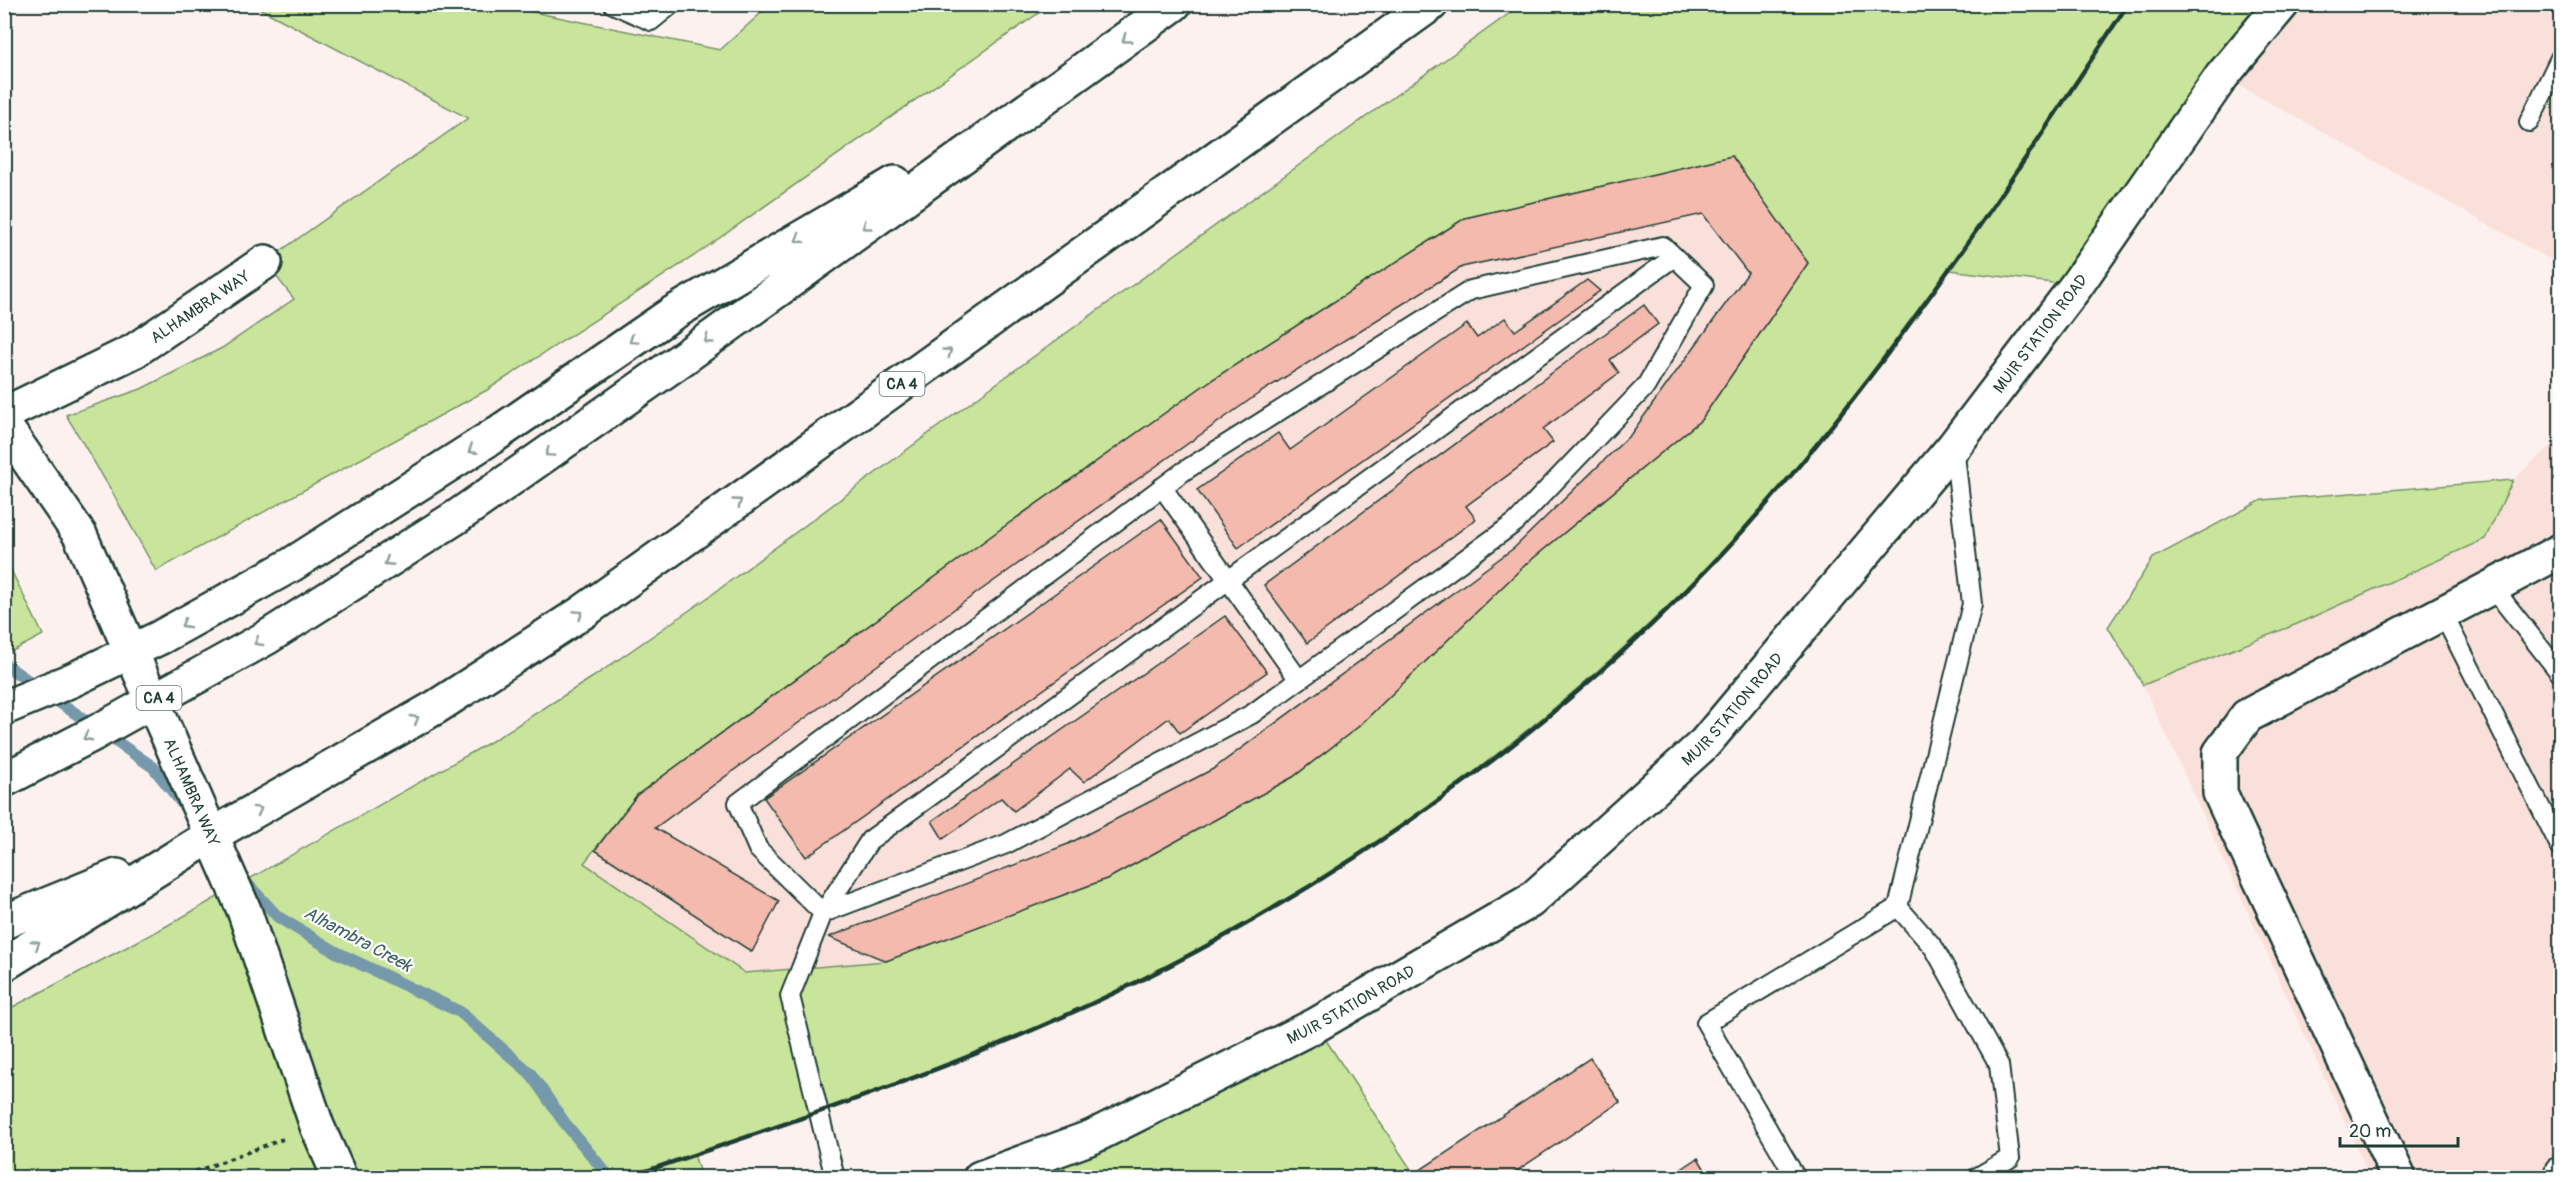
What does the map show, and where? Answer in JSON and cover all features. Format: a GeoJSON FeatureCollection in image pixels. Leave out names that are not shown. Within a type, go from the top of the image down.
{"type":"FeatureCollection","features":[{"type":"Feature","properties":{"kind":"main road","name":"CA 4"},"geometry":{"type":"LineString","coordinates":[[6,779],[179,687],[308,612],[411,548],[524,471],[1174,4]]}},
{"type":"Feature","properties":{"kind":"main road","name":"CA 4"},"geometry":{"type":"LineString","coordinates":[[4,922],[63,912],[207,838],[364,749],[508,662],[583,612],[1431,4]]}},
{"type":"Feature","properties":{"kind":"main road","name":"MUIR STATION ROAD"},"geometry":{"type":"LineString","coordinates":[[980,1178],[1092,1137],[1305,1030],[1530,901],[1706,743],[1954,446],[2076,286],[2222,75],[2282,4]]}},
{"type":"Feature","properties":{"kind":"main road"},"geometry":{"type":"LineString","coordinates":[[4,708],[72,680],[161,637],[291,565],[495,435],[673,313],[1067,81]]}},
{"type":"Feature","properties":{"kind":"main road","name":"ALHAMBRA WAY"},"geometry":{"type":"LineString","coordinates":[[4,414],[134,351],[265,262]]}},
{"type":"Feature","properties":{"kind":"main road","name":"ALHAMBRA WAY"},"geometry":{"type":"LineString","coordinates":[[4,425],[80,535],[244,910],[317,1126],[340,1178]]}},
{"type":"Feature","properties":{"kind":"main road"},"geometry":{"type":"LineString","coordinates":[[2399,1178],[2220,793],[2220,753],[2247,716],[2560,551]]}},
{"type":"Feature","properties":{"kind":"main road"},"geometry":{"type":"LineString","coordinates":[[4,964],[63,912]]}},
{"type":"Feature","properties":{"kind":"lane"},"geometry":{"type":"LineString","coordinates":[[613,4],[651,21],[672,4]]}},
{"type":"Feature","properties":{"kind":"lane"},"geometry":{"type":"LineString","coordinates":[[2529,122],[2560,58]]}},
{"type":"Feature","properties":{"kind":"lane"},"geometry":{"type":"LineString","coordinates":[[1663,246],[1704,285],[1646,386],[1516,522],[1252,714],[1006,844],[823,913],[758,849],[738,803],[1162,486],[1471,290],[1663,246]]}},
{"type":"Feature","properties":{"kind":"lane"},"geometry":{"type":"LineString","coordinates":[[835,1178],[790,996],[823,913],[870,840],[1674,257]]}},
{"type":"Feature","properties":{"kind":"lane"},"geometry":{"type":"LineString","coordinates":[[1796,1178],[1707,1023],[1898,907],[1972,604],[1954,446]]}},
{"type":"Feature","properties":{"kind":"lane"},"geometry":{"type":"LineString","coordinates":[[1162,486],[1299,680]]}},
{"type":"Feature","properties":{"kind":"lane"},"geometry":{"type":"LineString","coordinates":[[2493,588],[2560,673]]}},
{"type":"Feature","properties":{"kind":"lane"},"geometry":{"type":"LineString","coordinates":[[2442,614],[2560,846]]}},
{"type":"Feature","properties":{"kind":"lane"},"geometry":{"type":"LineString","coordinates":[[1898,907],[1934,948],[1999,1065],[2010,1158],[1976,1178]]}},
{"type":"Feature","properties":{"kind":"path"},"geometry":{"type":"LineString","coordinates":[[178,1178],[317,1126]]}},
{"type":"Feature","properties":{"kind":"shaded area"},"geometry":{"type":"Polygon","coordinates":[[[2282,5],[2560,5],[2560,265],[2222,76],[2282,5]]]}},
{"type":"Feature","properties":{"kind":"shaded area"},"geometry":{"type":"Polygon","coordinates":[[[1732,156],[1808,263],[1701,420],[1358,727],[1293,777],[1109,878],[886,961],[745,973],[584,863],[637,795],[998,531],[1210,381],[1465,218],[1732,156]]]}},
{"type":"Feature","properties":{"kind":"shaded area"},"geometry":{"type":"Polygon","coordinates":[[[2560,437],[2560,1177],[2370,1177],[2143,685],[2297,624],[2485,539],[2513,480],[2560,437]]]}},
{"type":"Feature","properties":{"kind":"green space"},"geometry":{"type":"Polygon","coordinates":[[[253,5],[508,5],[513,8],[720,50],[770,5],[1050,5],[694,256],[487,390],[156,571],[66,415],[141,389],[222,348],[294,299],[265,262],[468,118],[253,5]]]}},
{"type":"Feature","properties":{"kind":"green space"},"geometry":{"type":"Polygon","coordinates":[[[1521,5],[2282,5],[2076,286],[1950,270],[1860,391],[1790,478],[1689,585],[1610,660],[1526,731],[1440,797],[1350,859],[1257,916],[1161,969],[1063,1017],[972,1056],[694,1154],[701,1177],[5,1178],[5,1011],[163,928],[492,741],[593,677],[710,596],[986,391],[1521,5]],[[1731,156],[1465,218],[1210,381],[998,531],[637,795],[584,863],[745,973],[886,961],[1109,878],[1293,777],[1358,727],[1525,565],[1701,420],[1808,263],[1731,156]]]}},
{"type":"Feature","properties":{"kind":"green space"},"geometry":{"type":"Polygon","coordinates":[[[2513,480],[2485,539],[2297,624],[2143,685],[2108,627],[2153,558],[2262,500],[2513,480]]]}},
{"type":"Feature","properties":{"kind":"green space"},"geometry":{"type":"Polygon","coordinates":[[[4,556],[43,635],[5,655],[4,655],[4,556]]]}},
{"type":"Feature","properties":{"kind":"green space"},"geometry":{"type":"Polygon","coordinates":[[[1316,1025],[1416,1177],[980,1178],[1316,1025]]]}},
{"type":"Feature","properties":{"kind":"building"},"geometry":{"type":"Polygon","coordinates":[[[1732,156],[1808,263],[1701,420],[1525,565],[1358,727],[1293,777],[1109,878],[886,961],[829,937],[1068,844],[1213,769],[1514,548],[1631,434],[1748,273],[1703,214],[1462,267],[1258,394],[957,607],[655,828],[779,901],[752,952],[595,850],[637,795],[998,531],[1210,381],[1465,218],[1732,156]]]}},
{"type":"Feature","properties":{"kind":"building"},"geometry":{"type":"Polygon","coordinates":[[[1587,280],[1600,291],[1238,548],[1197,490],[1278,433],[1290,450],[1467,324],[1477,338],[1505,318],[1515,331],[1587,280]]]}},
{"type":"Feature","properties":{"kind":"building"},"geometry":{"type":"Polygon","coordinates":[[[1644,305],[1658,324],[1610,360],[1619,373],[1543,429],[1553,442],[1466,506],[1476,519],[1307,643],[1264,585],[1644,305]]]}},
{"type":"Feature","properties":{"kind":"building"},"geometry":{"type":"Polygon","coordinates":[[[1161,519],[1203,577],[806,857],[764,798],[1161,519]]]}},
{"type":"Feature","properties":{"kind":"building"},"geometry":{"type":"Polygon","coordinates":[[[1225,616],[1267,672],[1180,733],[1169,718],[1084,782],[1070,769],[1014,811],[1001,798],[943,839],[932,821],[1225,616]]]}},
{"type":"Feature","properties":{"kind":"building"},"geometry":{"type":"Polygon","coordinates":[[[1590,1058],[1620,1102],[1506,1178],[1416,1178],[1414,1174],[1590,1058]]]}},
{"type":"Feature","properties":{"kind":"building"},"geometry":{"type":"Polygon","coordinates":[[[1698,1158],[1710,1178],[1668,1178],[1698,1158]]]}},
{"type":"Feature","properties":{"kind":"waterway","name":"Alhambra Creek"},"geometry":{"type":"LineString","coordinates":[[4,664],[153,767],[185,807]]}},
{"type":"Feature","properties":{"kind":"waterway","name":"Alhambra Creek"},"geometry":{"type":"LineString","coordinates":[[243,879],[278,917],[336,952],[460,1012],[530,1073],[564,1122],[610,1178]]}},
{"type":"Feature","properties":{"kind":"railway"},"geometry":{"type":"LineString","coordinates":[[626,1178],[845,1103],[953,1063],[1060,1018],[1158,971],[1256,918],[1351,860],[1444,797],[1533,729],[1618,656],[1697,579],[1771,499],[1820,440],[1913,320],[1957,258],[2128,4]]}}]}
